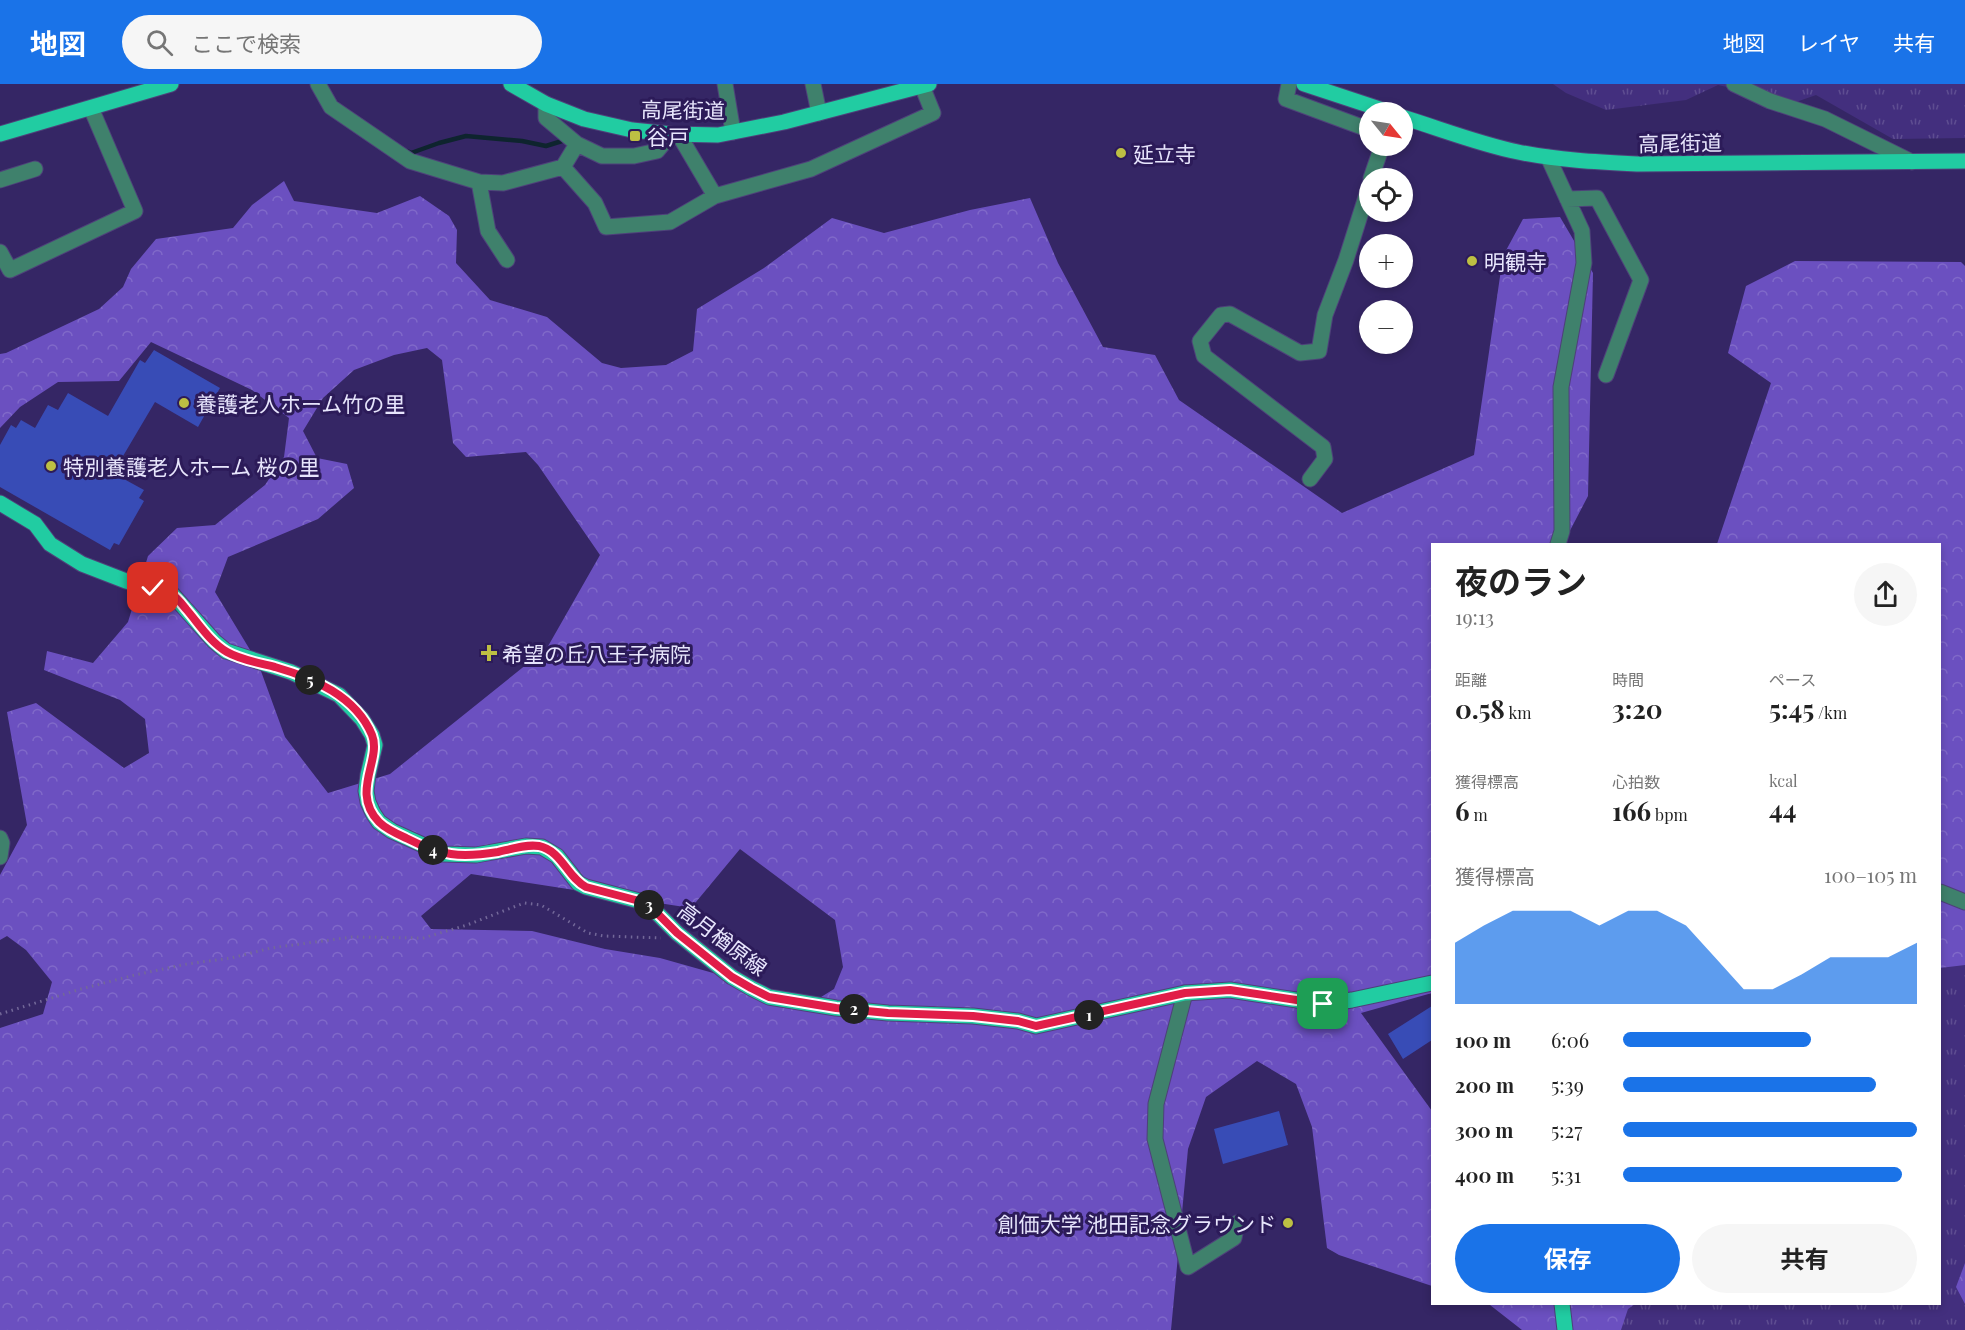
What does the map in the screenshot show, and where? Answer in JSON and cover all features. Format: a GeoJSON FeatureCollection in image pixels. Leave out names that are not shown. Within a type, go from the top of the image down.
{"type":"FeatureCollection","features":[{"type":"Feature","properties":{"kind":"main road"},"geometry":{"type":"LineString","coordinates":[[0,134],[171,84]]}},
{"type":"Feature","properties":{"kind":"main road","name":"高尾街道"},"geometry":{"type":"LineString","coordinates":[[511,84],[546,104],[584,119],[633,130],[718,135],[784,122],[925,85]]}},
{"type":"Feature","properties":{"kind":"main road"},"geometry":{"type":"LineString","coordinates":[[1304,84],[1359,102]]}},
{"type":"Feature","properties":{"kind":"main road","name":"高尾街道"},"geometry":{"type":"LineString","coordinates":[[1413,121],[1492,146],[1548,157],[1593,162],[1638,164],[1965,161]]}},
{"type":"Feature","properties":{"kind":"main road","name":"高月楢原線"},"geometry":{"type":"LineString","coordinates":[[0,503],[35,524],[50,544],[82,564],[126,581],[172,594],[214,642],[226,651],[304,677],[344,699],[362,719],[372,735],[375,745],[366,791],[368,802],[379,822],[392,831],[443,854],[476,855],[526,846],[542,847],[557,856],[578,883],[598,891],[647,903],[677,933],[732,977],[769,997],[836,1008],[888,1013],[973,1016],[1018,1021],[1036,1026],[1185,993],[1230,990],[1323,1004],[1431,983]]}},
{"type":"Feature","properties":{"kind":"main road"},"geometry":{"type":"LineString","coordinates":[[1563,1305],[1565,1330]]}},
{"type":"Feature","properties":{"kind":"street"},"geometry":{"type":"LineString","coordinates":[[318,84],[331,107],[410,161],[478,182],[503,183],[564,167],[577,144]]}},
{"type":"Feature","properties":{"kind":"street"},"geometry":{"type":"LineString","coordinates":[[725,84],[733,132]]}},
{"type":"Feature","properties":{"kind":"street"},"geometry":{"type":"LineString","coordinates":[[813,84],[819,113]]}},
{"type":"Feature","properties":{"kind":"street"},"geometry":{"type":"LineString","coordinates":[[1289,84],[1286,99],[1359,126]]}},
{"type":"Feature","properties":{"kind":"street"},"geometry":{"type":"LineString","coordinates":[[1734,84],[1770,101],[1826,119],[1912,162]]}},
{"type":"Feature","properties":{"kind":"street"},"geometry":{"type":"LineString","coordinates":[[564,167],[595,203],[606,227],[669,222],[716,196],[811,169],[933,113],[925,85]]}},
{"type":"Feature","properties":{"kind":"street"},"geometry":{"type":"LineString","coordinates":[[546,104],[546,118],[577,144],[602,156],[634,156],[657,151],[675,134],[716,196]]}},
{"type":"Feature","properties":{"kind":"street"},"geometry":{"type":"LineString","coordinates":[[0,252],[10,270],[135,211],[91,108]]}},
{"type":"Feature","properties":{"kind":"street"},"geometry":{"type":"LineString","coordinates":[[1548,157],[1582,231],[1584,263],[1561,387],[1562,531],[1558,543]]}},
{"type":"Feature","properties":{"kind":"street"},"geometry":{"type":"LineString","coordinates":[[0,180],[35,169]]}},
{"type":"Feature","properties":{"kind":"street"},"geometry":{"type":"LineString","coordinates":[[478,182],[488,231],[507,260]]}},
{"type":"Feature","properties":{"kind":"street"},"geometry":{"type":"LineString","coordinates":[[1567,199],[1597,198],[1641,280],[1606,375]]}},
{"type":"Feature","properties":{"kind":"street"},"geometry":{"type":"LineString","coordinates":[[1310,479],[1325,459],[1323,447],[1204,356],[1200,341],[1221,315],[1230,314],[1300,353],[1319,351],[1325,315],[1359,219]]}},
{"type":"Feature","properties":{"kind":"street"},"geometry":{"type":"LineString","coordinates":[[0,838],[2,843],[0,857]]}},
{"type":"Feature","properties":{"kind":"street"},"geometry":{"type":"LineString","coordinates":[[1941,892],[1965,902]]}},
{"type":"Feature","properties":{"kind":"street"},"geometry":{"type":"LineString","coordinates":[[1185,993],[1156,1104],[1155,1139],[1188,1267],[1234,1238],[1237,1223]]}},
{"type":"Feature","properties":{"kind":"path"},"geometry":{"type":"LineString","coordinates":[[0,1014],[135,975],[231,958],[271,948],[352,937],[423,938],[467,926],[524,903],[540,905],[588,933],[604,936],[661,938],[677,933]]}},
{"type":"Feature","properties":{"kind":"green space"},"geometry":{"type":"Polygon","coordinates":[[[1553,84],[1965,84],[1965,138],[1893,139],[1816,95],[1796,102],[1718,85],[1686,100],[1606,110],[1566,93],[1553,84]]]}},
{"type":"Feature","properties":{"kind":"green space"},"geometry":{"type":"Polygon","coordinates":[[[284,181],[294,201],[377,213],[420,196],[449,216],[457,230],[456,263],[490,300],[547,317],[602,363],[621,368],[666,365],[693,351],[697,309],[764,268],[832,218],[884,233],[970,210],[1030,198],[1058,263],[1103,347],[1155,355],[1179,400],[1342,513],[1474,455],[1503,256],[1523,219],[1560,217],[1593,273],[1588,496],[1564,543],[1431,543],[1431,993],[1361,1013],[1431,1110],[1431,1286],[1339,1255],[1327,1248],[1312,1127],[1296,1084],[1257,1061],[1206,1097],[1188,1149],[1171,1330],[0,1330],[0,1028],[43,1014],[52,982],[26,950],[7,936],[0,940],[0,875],[27,825],[7,712],[36,703],[124,768],[149,753],[145,719],[120,700],[44,670],[47,651],[93,663],[128,622],[148,556],[177,528],[215,525],[265,485],[284,457],[289,418],[252,390],[151,342],[119,381],[58,382],[20,407],[0,428],[0,354],[99,309],[123,287],[131,269],[156,239],[233,228],[252,205],[284,181]],[[427,348],[394,355],[354,370],[323,398],[303,431],[317,458],[347,464],[354,488],[318,519],[228,557],[215,592],[258,663],[285,737],[328,793],[390,774],[547,648],[600,555],[538,465],[526,452],[466,457],[453,443],[442,360],[427,348]],[[740,849],[691,908],[471,874],[421,916],[431,929],[532,931],[605,949],[660,958],[738,980],[800,1010],[834,989],[843,967],[835,920],[740,849]]]}},
{"type":"Feature","properties":{"kind":"green space"},"geometry":{"type":"Polygon","coordinates":[[[1795,261],[1961,262],[1965,266],[1965,965],[1941,968],[1941,543],[1717,543],[1771,383],[1728,353],[1746,286],[1795,261]]]}},
{"type":"Feature","properties":{"kind":"green space"},"geometry":{"type":"Polygon","coordinates":[[[1941,909],[1965,917],[1965,1330],[1578,1330],[1575,1305],[1941,1305],[1941,909]]]}},
{"type":"Feature","properties":{"kind":"green space"},"geometry":{"type":"Polygon","coordinates":[[[1965,1263],[1965,1304],[1956,1287],[1965,1263]]]}},
{"type":"Feature","properties":{"kind":"green space"},"geometry":{"type":"Polygon","coordinates":[[[1490,1305],[1634,1305],[1628,1309],[1621,1330],[1522,1330],[1490,1305]]]}},
{"type":"Feature","properties":{"kind":"building"},"geometry":{"type":"Polygon","coordinates":[[[154,350],[220,388],[198,427],[155,402],[113,473],[144,490],[139,498],[144,501],[119,545],[114,543],[110,550],[0,487],[0,445],[11,425],[16,428],[21,420],[35,428],[48,405],[58,410],[68,393],[108,416],[140,360],[145,363],[154,350]]]}},
{"type":"Feature","properties":{"kind":"building"},"geometry":{"type":"Polygon","coordinates":[[[1431,1007],[1431,1041],[1403,1059],[1388,1034],[1431,1007]]]}},
{"type":"Feature","properties":{"kind":"building"},"geometry":{"type":"Polygon","coordinates":[[[1279,1111],[1288,1145],[1223,1164],[1214,1129],[1279,1111]]]}},
{"type":"Feature","properties":{"kind":"waterway"},"geometry":{"type":"LineString","coordinates":[[407,151],[411,153],[466,136],[522,141],[546,146],[562,141]]}},
{"type":"Feature","properties":{"kind":"place","name":"谷戸"},"geometry":{"type":"Point","coordinates":[635,136]}},
{"type":"Feature","properties":{"kind":"place","name":"延立寺"},"geometry":{"type":"Point","coordinates":[1121,153]}},
{"type":"Feature","properties":{"kind":"place","name":"明観寺"},"geometry":{"type":"Point","coordinates":[1472,261]}},
{"type":"Feature","properties":{"kind":"place","name":"養護老人ホーム竹の里"},"geometry":{"type":"Point","coordinates":[184,403]}},
{"type":"Feature","properties":{"kind":"place","name":"特別養護老人ホーム 桜の里"},"geometry":{"type":"Point","coordinates":[51,466]}},
{"type":"Feature","properties":{"kind":"place","name":"希望の丘八王子病院"},"geometry":{"type":"Point","coordinates":[489,653]}},
{"type":"Feature","properties":{"kind":"place","name":"創価大学 池田記念グラウンド"},"geometry":{"type":"Point","coordinates":[1288,1223]}},
{"type":"Feature","properties":{"kind":"route"},"geometry":{"type":"LineString","coordinates":[[153,588],[172,594],[214,642],[226,651],[304,677],[339,695],[350,704],[368,727],[375,745],[366,791],[368,802],[379,822],[392,831],[443,854],[476,855],[526,846],[542,847],[557,856],[578,883],[598,891],[647,903],[677,933],[732,977],[769,997],[836,1008],[888,1013],[973,1016],[1018,1021],[1036,1026],[1185,993],[1209,990],[1230,990],[1323,1004]]}}]}
